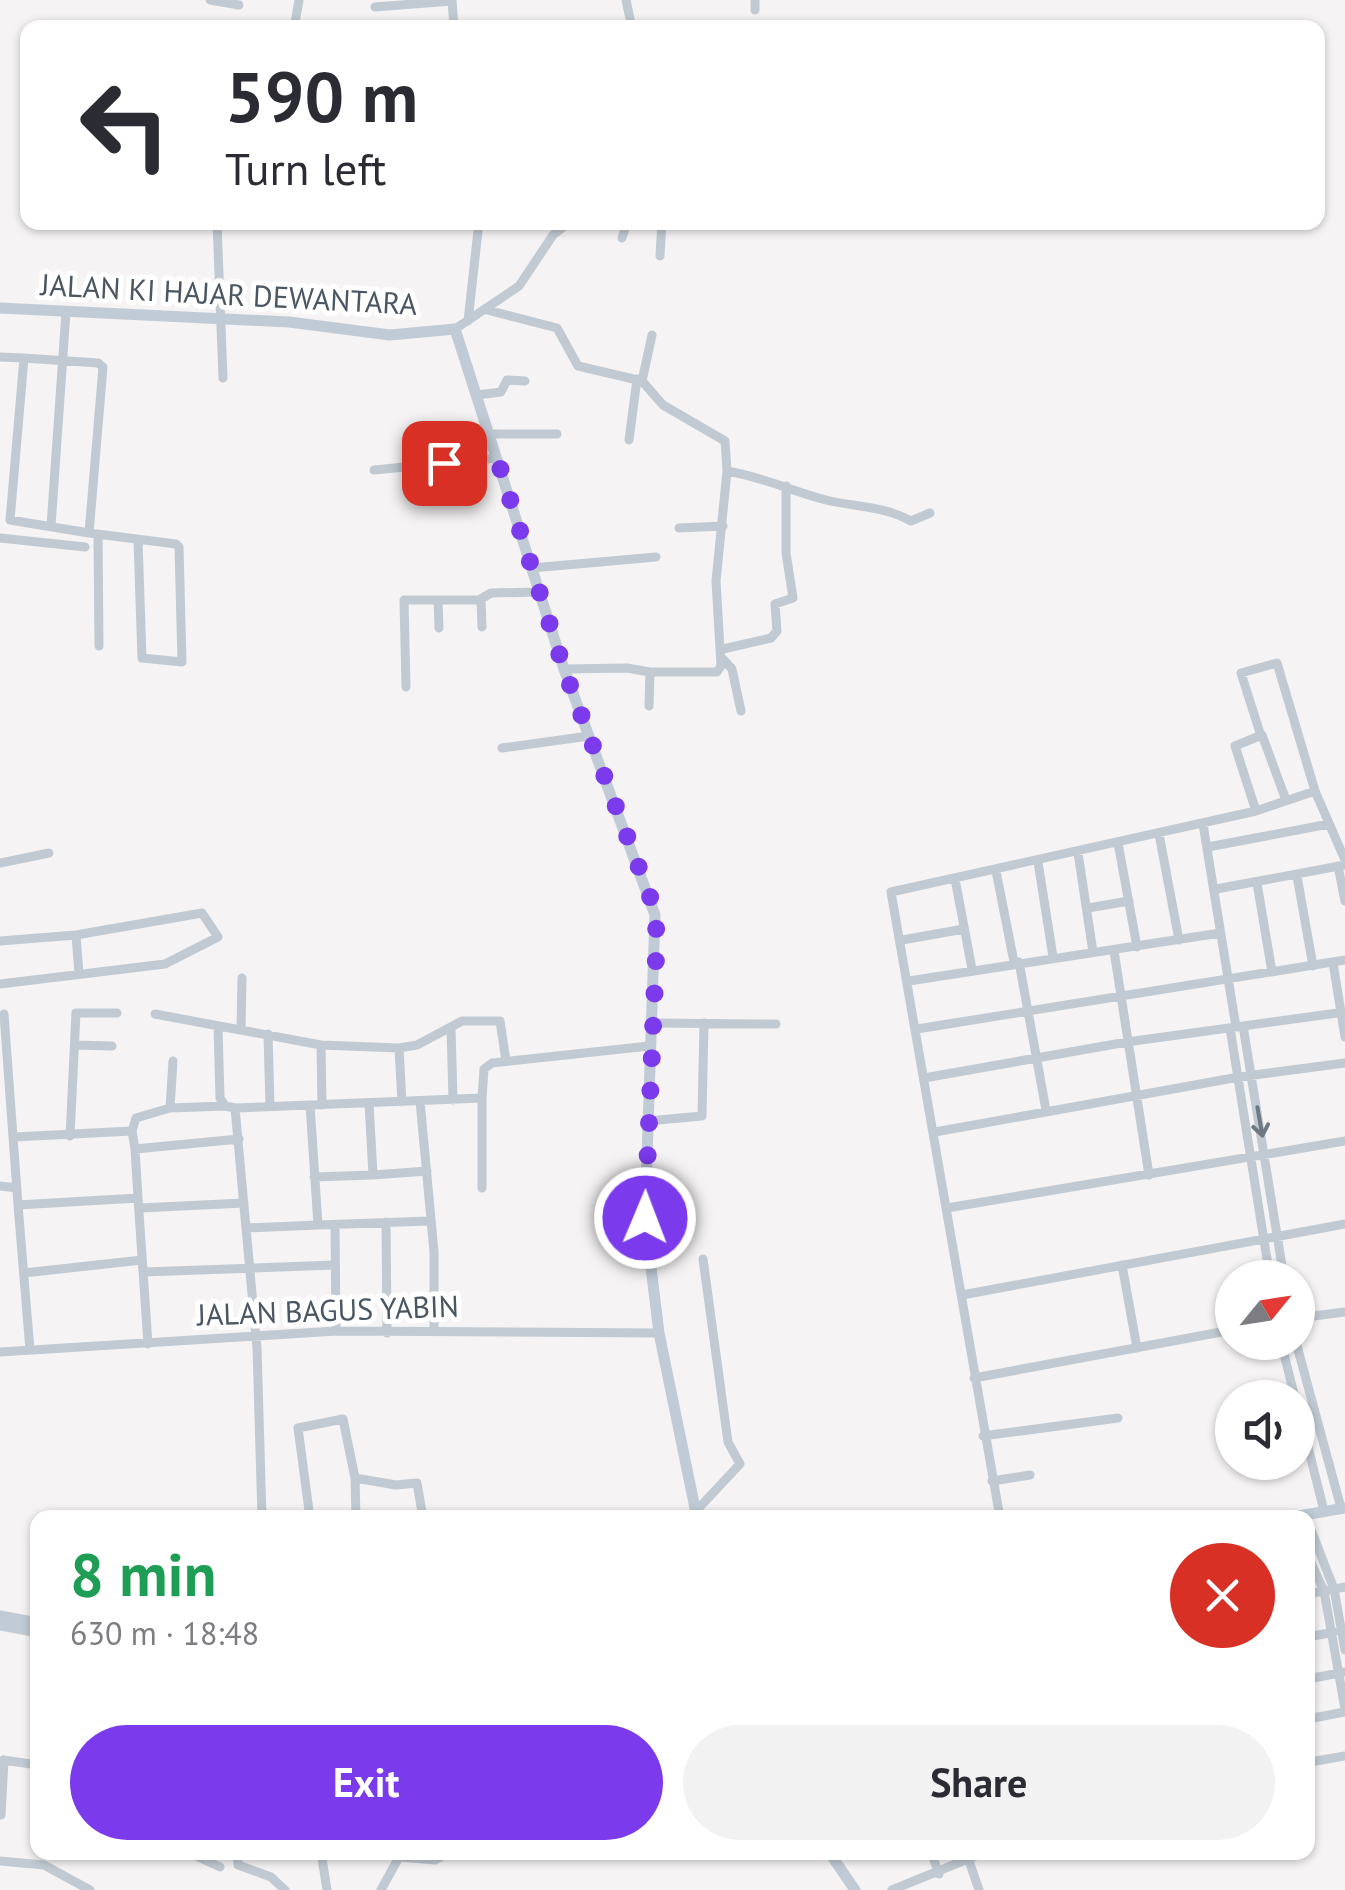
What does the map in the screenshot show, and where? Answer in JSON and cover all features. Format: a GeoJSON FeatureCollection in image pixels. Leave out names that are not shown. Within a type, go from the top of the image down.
{"type":"FeatureCollection","features":[{"type":"Feature","properties":{"kind":"street"},"geometry":{"type":"LineString","coordinates":[[210,0],[239,5]]}},
{"type":"Feature","properties":{"kind":"street"},"geometry":{"type":"LineString","coordinates":[[375,6],[452,1]]}},
{"type":"Feature","properties":{"kind":"street"},"geometry":{"type":"LineString","coordinates":[[217,230],[223,378]]}},
{"type":"Feature","properties":{"kind":"street"},"geometry":{"type":"LineString","coordinates":[[468,321],[478,230]]}},
{"type":"Feature","properties":{"kind":"street"},"geometry":{"type":"LineString","coordinates":[[550,230],[553,236]]}},
{"type":"Feature","properties":{"kind":"street"},"geometry":{"type":"LineString","coordinates":[[560,230],[519,286],[455,329],[564,669],[652,902],[656,972],[649,1046],[645,1218],[659,1333],[695,1510]]}},
{"type":"Feature","properties":{"kind":"street"},"geometry":{"type":"LineString","coordinates":[[622,238],[624,230]]}},
{"type":"Feature","properties":{"kind":"street"},"geometry":{"type":"LineString","coordinates":[[660,256],[662,230]]}},
{"type":"Feature","properties":{"kind":"street","name":"JALAN KI HAJAR DEWANTARA"},"geometry":{"type":"LineString","coordinates":[[0,308],[289,322],[390,334],[455,329]]}},
{"type":"Feature","properties":{"kind":"street"},"geometry":{"type":"LineString","coordinates":[[488,310],[557,328],[578,366],[639,380],[663,406],[698,428],[722,437],[728,471],[716,580],[723,654],[717,672],[703,675],[627,668],[564,669]]}},
{"type":"Feature","properties":{"kind":"street"},"geometry":{"type":"LineString","coordinates":[[51,526],[66,312]]}},
{"type":"Feature","properties":{"kind":"street"},"geometry":{"type":"LineString","coordinates":[[629,440],[639,380],[652,335]]}},
{"type":"Feature","properties":{"kind":"street"},"geometry":{"type":"LineString","coordinates":[[0,356],[98,363],[103,370],[94,534],[98,646]]}},
{"type":"Feature","properties":{"kind":"street"},"geometry":{"type":"LineString","coordinates":[[24,358],[5,519],[179,546],[182,662],[142,658],[138,540]]}},
{"type":"Feature","properties":{"kind":"street"},"geometry":{"type":"LineString","coordinates":[[477,394],[501,392],[507,380],[525,381]]}},
{"type":"Feature","properties":{"kind":"street"},"geometry":{"type":"LineString","coordinates":[[490,434],[557,434]]}},
{"type":"Feature","properties":{"kind":"street"},"geometry":{"type":"LineString","coordinates":[[374,470],[497,458]]}},
{"type":"Feature","properties":{"kind":"street"},"geometry":{"type":"LineString","coordinates":[[728,471],[830,501],[884,510],[911,521],[930,514]]}},
{"type":"Feature","properties":{"kind":"street"},"geometry":{"type":"LineString","coordinates":[[723,654],[771,638],[777,631],[775,604],[793,599],[786,540],[786,486]]}},
{"type":"Feature","properties":{"kind":"street"},"geometry":{"type":"LineString","coordinates":[[679,528],[723,526]]}},
{"type":"Feature","properties":{"kind":"street"},"geometry":{"type":"LineString","coordinates":[[0,538],[85,547]]}},
{"type":"Feature","properties":{"kind":"street"},"geometry":{"type":"LineString","coordinates":[[532,568],[656,557]]}},
{"type":"Feature","properties":{"kind":"street"},"geometry":{"type":"LineString","coordinates":[[406,687],[402,602],[539,592]]}},
{"type":"Feature","properties":{"kind":"street"},"geometry":{"type":"LineString","coordinates":[[481,599],[482,628]]}},
{"type":"Feature","properties":{"kind":"street"},"geometry":{"type":"LineString","coordinates":[[438,600],[439,628]]}},
{"type":"Feature","properties":{"kind":"street"},"geometry":{"type":"LineString","coordinates":[[723,654],[732,669],[741,711]]}},
{"type":"Feature","properties":{"kind":"street"},"geometry":{"type":"LineString","coordinates":[[1286,800],[1242,673],[1277,663],[1343,864],[1345,901]]}},
{"type":"Feature","properties":{"kind":"street"},"geometry":{"type":"LineString","coordinates":[[649,706],[650,672]]}},
{"type":"Feature","properties":{"kind":"street"},"geometry":{"type":"LineString","coordinates":[[1256,812],[1235,746],[1260,733]]}},
{"type":"Feature","properties":{"kind":"street"},"geometry":{"type":"LineString","coordinates":[[502,748],[590,736]]}},
{"type":"Feature","properties":{"kind":"street"},"geometry":{"type":"LineString","coordinates":[[998,1510],[910,981],[891,892],[1256,812],[1316,791]]}},
{"type":"Feature","properties":{"kind":"street"},"geometry":{"type":"LineString","coordinates":[[1203,824],[1216,889],[1236,1027],[1239,1077],[1268,1260]]}},
{"type":"Feature","properties":{"kind":"street"},"geometry":{"type":"LineString","coordinates":[[1208,847],[1329,824]]}},
{"type":"Feature","properties":{"kind":"street"},"geometry":{"type":"LineString","coordinates":[[1159,834],[1179,940]]}},
{"type":"Feature","properties":{"kind":"street"},"geometry":{"type":"LineString","coordinates":[[1118,843],[1137,946]]}},
{"type":"Feature","properties":{"kind":"street"},"geometry":{"type":"LineString","coordinates":[[0,864],[49,853]]}},
{"type":"Feature","properties":{"kind":"street"},"geometry":{"type":"LineString","coordinates":[[1078,853],[1093,952]]}},
{"type":"Feature","properties":{"kind":"street"},"geometry":{"type":"LineString","coordinates":[[1038,862],[1053,957]]}},
{"type":"Feature","properties":{"kind":"street"},"geometry":{"type":"LineString","coordinates":[[1216,889],[1298,876],[1343,864]]}},
{"type":"Feature","properties":{"kind":"street"},"geometry":{"type":"LineString","coordinates":[[996,871],[1028,1009],[1046,1110]]}},
{"type":"Feature","properties":{"kind":"street"},"geometry":{"type":"LineString","coordinates":[[1298,876],[1313,966]]}},
{"type":"Feature","properties":{"kind":"street"},"geometry":{"type":"LineString","coordinates":[[955,879],[972,969]]}},
{"type":"Feature","properties":{"kind":"street"},"geometry":{"type":"LineString","coordinates":[[1257,883],[1272,972]]}},
{"type":"Feature","properties":{"kind":"street"},"geometry":{"type":"LineString","coordinates":[[1088,908],[1128,901]]}},
{"type":"Feature","properties":{"kind":"street"},"geometry":{"type":"LineString","coordinates":[[0,941],[76,935],[202,913],[218,937],[165,964],[1,984],[0,974]]}},
{"type":"Feature","properties":{"kind":"street"},"geometry":{"type":"LineString","coordinates":[[902,940],[964,929]]}},
{"type":"Feature","properties":{"kind":"street"},"geometry":{"type":"LineString","coordinates":[[910,981],[1220,933]]}},
{"type":"Feature","properties":{"kind":"street"},"geometry":{"type":"LineString","coordinates":[[76,935],[79,974]]}},
{"type":"Feature","properties":{"kind":"street"},"geometry":{"type":"LineString","coordinates":[[1114,951],[1150,1175]]}},
{"type":"Feature","properties":{"kind":"street"},"geometry":{"type":"LineString","coordinates":[[917,1029],[1345,960]]}},
{"type":"Feature","properties":{"kind":"street"},"geometry":{"type":"LineString","coordinates":[[1333,962],[1345,1037]]}},
{"type":"Feature","properties":{"kind":"street"},"geometry":{"type":"LineString","coordinates":[[241,1030],[242,978]]}},
{"type":"Feature","properties":{"kind":"street"},"geometry":{"type":"LineString","coordinates":[[70,1136],[77,1012],[117,1013]]}},
{"type":"Feature","properties":{"kind":"street"},"geometry":{"type":"LineString","coordinates":[[924,1078],[1127,1042],[1343,1012]]}},
{"type":"Feature","properties":{"kind":"street"},"geometry":{"type":"LineString","coordinates":[[4,1014],[30,1350]]}},
{"type":"Feature","properties":{"kind":"street"},"geometry":{"type":"LineString","coordinates":[[155,1014],[321,1045],[400,1048],[462,1021],[502,1022],[506,1061]]}},
{"type":"Feature","properties":{"kind":"street"},"geometry":{"type":"LineString","coordinates":[[652,1022],[776,1024]]}},
{"type":"Feature","properties":{"kind":"street"},"geometry":{"type":"LineString","coordinates":[[648,1121],[702,1116],[704,1024]]}},
{"type":"Feature","properties":{"kind":"street"},"geometry":{"type":"LineString","coordinates":[[218,1026],[220,1098],[230,1107],[239,1139],[256,1336],[262,1510]]}},
{"type":"Feature","properties":{"kind":"street"},"geometry":{"type":"LineString","coordinates":[[451,1027],[454,1100]]}},
{"type":"Feature","properties":{"kind":"street"},"geometry":{"type":"LineString","coordinates":[[1236,1027],[1252,1076],[1281,1260]]}},
{"type":"Feature","properties":{"kind":"street"},"geometry":{"type":"LineString","coordinates":[[268,1034],[270,1106]]}},
{"type":"Feature","properties":{"kind":"street"},"geometry":{"type":"LineString","coordinates":[[75,1045],[112,1046]]}},
{"type":"Feature","properties":{"kind":"street"},"geometry":{"type":"LineString","coordinates":[[321,1045],[322,1104]]}},
{"type":"Feature","properties":{"kind":"street"},"geometry":{"type":"LineString","coordinates":[[482,1188],[484,1069],[506,1061],[649,1046]]}},
{"type":"Feature","properties":{"kind":"street"},"geometry":{"type":"LineString","coordinates":[[400,1048],[402,1102]]}},
{"type":"Feature","properties":{"kind":"street"},"geometry":{"type":"LineString","coordinates":[[170,1108],[173,1061]]}},
{"type":"Feature","properties":{"kind":"street"},"geometry":{"type":"LineString","coordinates":[[935,1132],[1239,1077],[1345,1063]]}},
{"type":"Feature","properties":{"kind":"street"},"geometry":{"type":"LineString","coordinates":[[148,1344],[132,1130],[136,1118],[170,1108],[482,1098]]}},
{"type":"Feature","properties":{"kind":"street"},"geometry":{"type":"LineString","coordinates":[[420,1101],[434,1252],[434,1332]]}},
{"type":"Feature","properties":{"kind":"street"},"geometry":{"type":"LineString","coordinates":[[369,1103],[372,1174]]}},
{"type":"Feature","properties":{"kind":"street"},"geometry":{"type":"LineString","coordinates":[[310,1105],[318,1225]]}},
{"type":"Feature","properties":{"kind":"street"},"geometry":{"type":"LineString","coordinates":[[14,1137],[132,1130]]}},
{"type":"Feature","properties":{"kind":"street"},"geometry":{"type":"LineString","coordinates":[[135,1149],[239,1139]]}},
{"type":"Feature","properties":{"kind":"street"},"geometry":{"type":"LineString","coordinates":[[946,1208],[1345,1142]]}},
{"type":"Feature","properties":{"kind":"street"},"geometry":{"type":"LineString","coordinates":[[314,1177],[426,1172]]}},
{"type":"Feature","properties":{"kind":"street"},"geometry":{"type":"LineString","coordinates":[[0,1186],[17,1188]]}},
{"type":"Feature","properties":{"kind":"street"},"geometry":{"type":"LineString","coordinates":[[18,1205],[244,1203]]}},
{"type":"Feature","properties":{"kind":"street"},"geometry":{"type":"LineString","coordinates":[[247,1228],[429,1220]]}},
{"type":"Feature","properties":{"kind":"street"},"geometry":{"type":"LineString","coordinates":[[386,1222],[388,1332]]}},
{"type":"Feature","properties":{"kind":"street"},"geometry":{"type":"LineString","coordinates":[[962,1294],[1345,1224]]}},
{"type":"Feature","properties":{"kind":"street"},"geometry":{"type":"LineString","coordinates":[[335,1225],[336,1331]]}},
{"type":"Feature","properties":{"kind":"street"},"geometry":{"type":"LineString","coordinates":[[700,1510],[740,1464],[728,1442],[703,1259]]}},
{"type":"Feature","properties":{"kind":"street"},"geometry":{"type":"LineString","coordinates":[[24,1272],[142,1260]]}},
{"type":"Feature","properties":{"kind":"street"},"geometry":{"type":"LineString","coordinates":[[142,1272],[335,1265]]}},
{"type":"Feature","properties":{"kind":"street"},"geometry":{"type":"LineString","coordinates":[[1122,1265],[1137,1348]]}},
{"type":"Feature","properties":{"kind":"street"},"geometry":{"type":"LineString","coordinates":[[1315,1316],[1345,1312]]}},
{"type":"Feature","properties":{"kind":"street","name":"JALAN BAGUS YABIN"},"geometry":{"type":"LineString","coordinates":[[0,1352],[336,1331],[659,1333]]}},
{"type":"Feature","properties":{"kind":"street"},"geometry":{"type":"LineString","coordinates":[[974,1378],[1215,1333]]}},
{"type":"Feature","properties":{"kind":"street"},"geometry":{"type":"LineString","coordinates":[[1301,1360],[1343,1508],[1315,1515]]}},
{"type":"Feature","properties":{"kind":"street"},"geometry":{"type":"LineString","coordinates":[[983,1436],[1118,1418]]}},
{"type":"Feature","properties":{"kind":"street"},"geometry":{"type":"LineString","coordinates":[[309,1510],[299,1426],[346,1420],[356,1510]]}},
{"type":"Feature","properties":{"kind":"street"},"geometry":{"type":"LineString","coordinates":[[992,1481],[1030,1476]]}},
{"type":"Feature","properties":{"kind":"street"},"geometry":{"type":"LineString","coordinates":[[1315,1476],[1324,1512]]}},
{"type":"Feature","properties":{"kind":"street"},"geometry":{"type":"LineString","coordinates":[[354,1478],[399,1485],[417,1483],[422,1510]]}},
{"type":"Feature","properties":{"kind":"street"},"geometry":{"type":"LineString","coordinates":[[1315,1541],[1334,1589],[1345,1710],[1315,1718]]}},
{"type":"Feature","properties":{"kind":"street"},"geometry":{"type":"LineString","coordinates":[[1315,1565],[1334,1589]]}},
{"type":"Feature","properties":{"kind":"street"},"geometry":{"type":"LineString","coordinates":[[0,1616],[30,1622]]}},
{"type":"Feature","properties":{"kind":"street"},"geometry":{"type":"LineString","coordinates":[[0,1625],[30,1631]]}},
{"type":"Feature","properties":{"kind":"street"},"geometry":{"type":"LineString","coordinates":[[1315,1636],[1336,1632]]}},
{"type":"Feature","properties":{"kind":"street"},"geometry":{"type":"LineString","coordinates":[[1336,1632],[1345,1650]]}},
{"type":"Feature","properties":{"kind":"street"},"geometry":{"type":"LineString","coordinates":[[1315,1678],[1342,1672]]}},
{"type":"Feature","properties":{"kind":"street"},"geometry":{"type":"LineString","coordinates":[[1315,1761],[1345,1756]]}},
{"type":"Feature","properties":{"kind":"street"},"geometry":{"type":"LineString","coordinates":[[2,1815],[2,1760],[30,1764]]}},
{"type":"Feature","properties":{"kind":"street"},"geometry":{"type":"LineString","coordinates":[[205,1860],[220,1867]]}},
{"type":"Feature","properties":{"kind":"street"},"geometry":{"type":"LineString","coordinates":[[237,1860],[238,1865],[271,1877],[286,1890]]}},
{"type":"Feature","properties":{"kind":"street"},"geometry":{"type":"LineString","coordinates":[[323,1860],[327,1890]]}},
{"type":"Feature","properties":{"kind":"street"},"geometry":{"type":"LineString","coordinates":[[381,1890],[398,1860]]}},
{"type":"Feature","properties":{"kind":"street"},"geometry":{"type":"LineString","coordinates":[[841,1860],[855,1890]]}},
{"type":"Feature","properties":{"kind":"street"},"geometry":{"type":"LineString","coordinates":[[934,1860],[939,1874]]}},
{"type":"Feature","properties":{"kind":"street"},"geometry":{"type":"LineString","coordinates":[[892,1890],[939,1874],[961,1860]]}},
{"type":"Feature","properties":{"kind":"street"},"geometry":{"type":"LineString","coordinates":[[968,1860],[979,1890]]}},
{"type":"Feature","properties":{"kind":"street"},"geometry":{"type":"LineString","coordinates":[[0,1861],[44,1865],[90,1890]]}},
{"type":"Feature","properties":{"kind":"route"},"geometry":{"type":"LineString","coordinates":[[444,463],[497,458],[564,669],[652,902],[657,934],[649,1046],[645,1218]]}}]}
